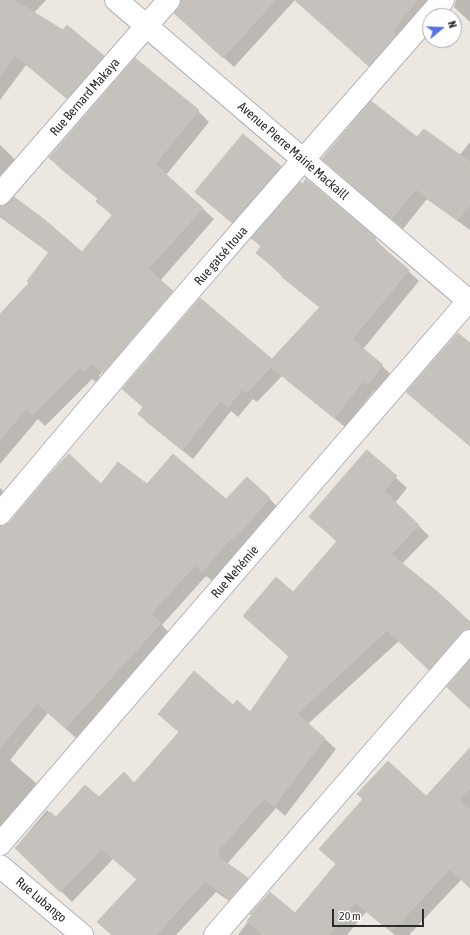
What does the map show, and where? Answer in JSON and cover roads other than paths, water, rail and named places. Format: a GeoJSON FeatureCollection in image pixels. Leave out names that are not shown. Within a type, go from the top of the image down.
{"type":"FeatureCollection","features":[{"type":"Feature","properties":{"kind":"street","name":"Avenue Pierre Mairie Mackaill"},"geometry":{"type":"LineString","coordinates":[[116,0],[470,301]]}},
{"type":"Feature","properties":{"kind":"street","name":"Rue Bernard Makaya"},"geometry":{"type":"LineString","coordinates":[[0,194],[169,0]]}},
{"type":"Feature","properties":{"kind":"street","name":"Rue gatsé Itoua"},"geometry":{"type":"LineString","coordinates":[[0,514],[304,159],[443,0]]}},
{"type":"Feature","properties":{"kind":"street","name":"Rue Nehémie"},"geometry":{"type":"LineString","coordinates":[[0,844],[470,301]]}},
{"type":"Feature","properties":{"kind":"street"},"geometry":{"type":"LineString","coordinates":[[214,935],[470,641]]}},
{"type":"Feature","properties":{"kind":"street","name":"Rue Lubango"},"geometry":{"type":"LineString","coordinates":[[0,866],[82,935]]}}]}
